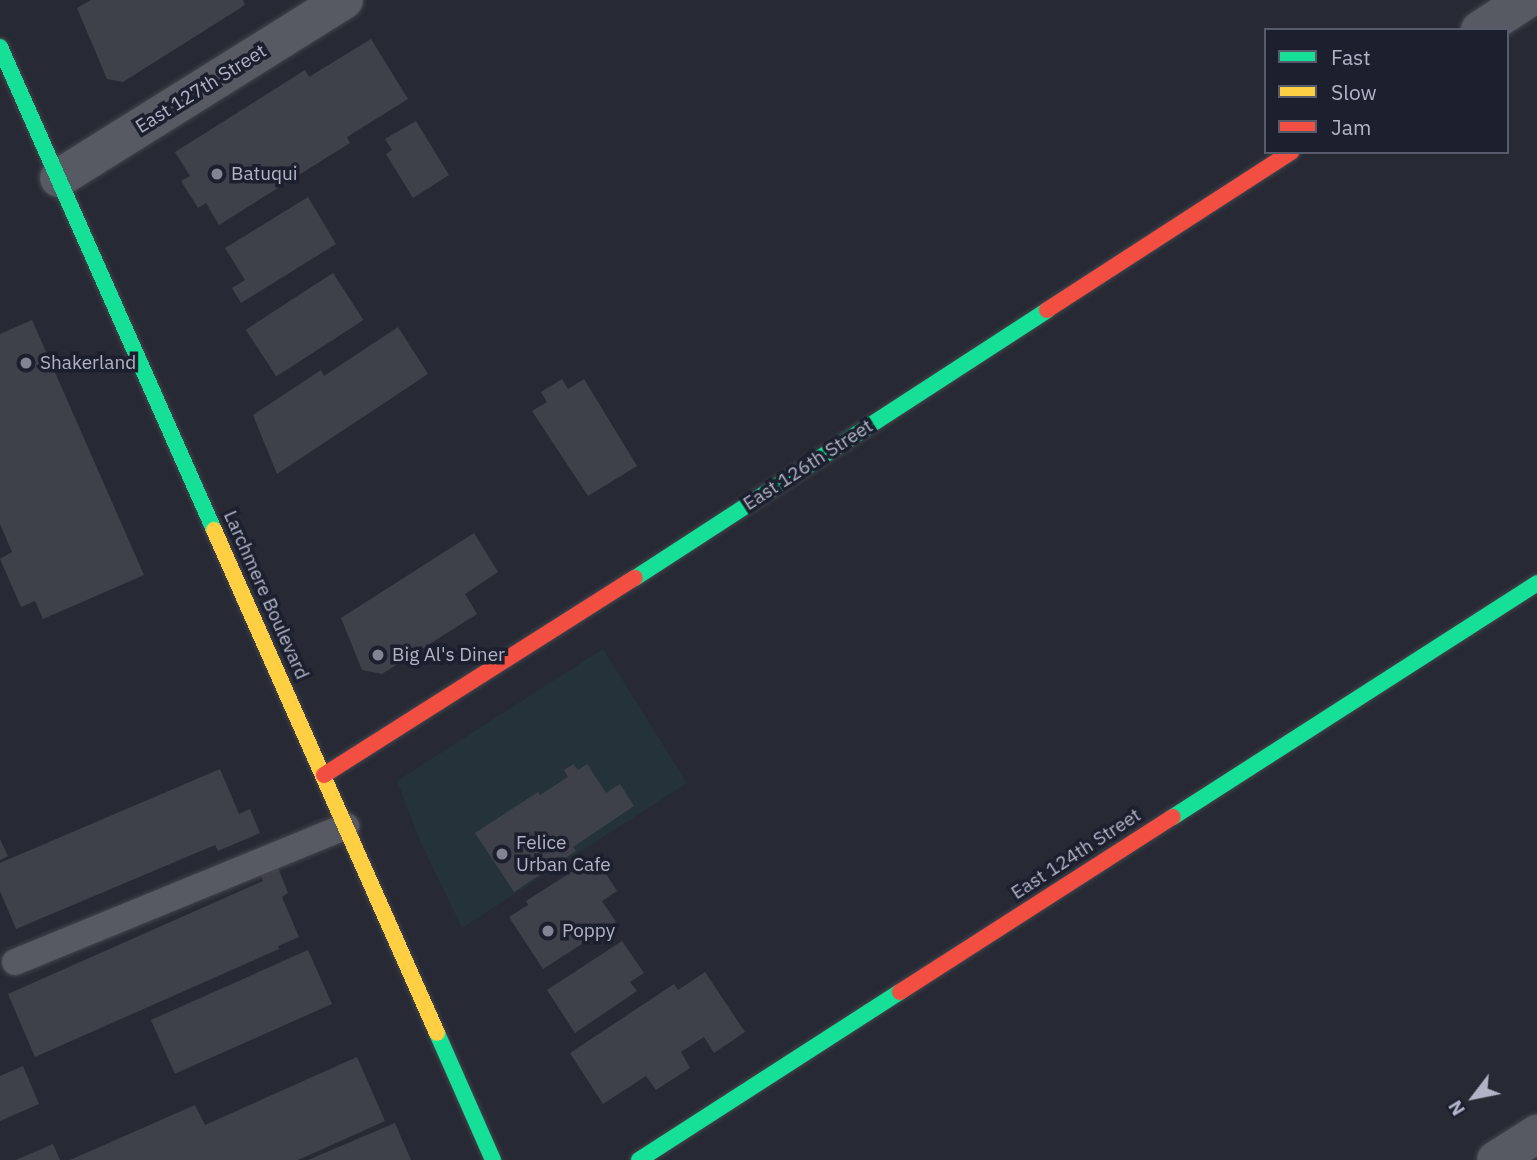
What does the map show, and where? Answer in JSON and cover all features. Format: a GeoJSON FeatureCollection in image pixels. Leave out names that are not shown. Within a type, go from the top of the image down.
{"type":"FeatureCollection","features":[{"type":"Feature","properties":{"kind":"street","name":"East 127th Street"},"geometry":{"type":"LineString","coordinates":[[59,178],[344,0]]}},
{"type":"Feature","properties":{"kind":"street"},"geometry":{"type":"LineString","coordinates":[[1483,28],[1526,0]]}},
{"type":"Feature","properties":{"kind":"street","name":"Larchmere Boulevard"},"geometry":{"type":"LineString","coordinates":[[0,47],[493,1160]]}},
{"type":"Feature","properties":{"kind":"street","name":"East 126th Street"},"geometry":{"type":"LineString","coordinates":[[324,775],[566,623],[1288,154]]}},
{"type":"Feature","properties":{"kind":"street","name":"East 124th Street"},"geometry":{"type":"LineString","coordinates":[[639,1160],[1537,583]]}},
{"type":"Feature","properties":{"kind":"street"},"geometry":{"type":"LineString","coordinates":[[1496,1160],[1537,1134]]}},
{"type":"Feature","properties":{"kind":"lane"},"geometry":{"type":"LineString","coordinates":[[15,962],[346,826]]}},
{"type":"Feature","properties":{"kind":"shaded area"},"geometry":{"type":"Polygon","coordinates":[[[603,649],[687,783],[462,928],[421,843],[397,781],[603,649]]]}},
{"type":"Feature","properties":{"kind":"building"},"geometry":{"type":"Polygon","coordinates":[[[91,0],[243,0],[245,5],[123,82],[107,79],[77,8],[91,0]]]}},
{"type":"Feature","properties":{"kind":"building"},"geometry":{"type":"Polygon","coordinates":[[[371,39],[408,99],[347,137],[350,143],[219,225],[206,203],[198,208],[181,181],[190,176],[175,152],[305,70],[309,77],[371,39]]]}},
{"type":"Feature","properties":{"kind":"building"},"geometry":{"type":"Polygon","coordinates":[[[416,121],[449,175],[413,198],[386,154],[392,150],[385,139],[416,121]]]}},
{"type":"Feature","properties":{"kind":"building"},"geometry":{"type":"Polygon","coordinates":[[[308,197],[336,244],[241,303],[232,288],[245,280],[225,248],[308,197]]]}},
{"type":"Feature","properties":{"kind":"building"},"geometry":{"type":"Polygon","coordinates":[[[333,273],[363,320],[276,377],[246,330],[333,273]]]}},
{"type":"Feature","properties":{"kind":"building"},"geometry":{"type":"Polygon","coordinates":[[[32,320],[144,575],[43,619],[35,601],[21,607],[0,559],[12,552],[0,524],[0,334],[32,320]]]}},
{"type":"Feature","properties":{"kind":"building"},"geometry":{"type":"Polygon","coordinates":[[[398,327],[428,374],[277,474],[253,415],[321,370],[324,376],[398,327]]]}},
{"type":"Feature","properties":{"kind":"building"},"geometry":{"type":"Polygon","coordinates":[[[562,379],[568,389],[584,379],[637,466],[588,496],[532,411],[547,402],[541,392],[562,379]]]}},
{"type":"Feature","properties":{"kind":"building"},"geometry":{"type":"Polygon","coordinates":[[[474,533],[498,572],[465,594],[477,614],[382,674],[362,670],[341,618],[474,533]]]}},
{"type":"Feature","properties":{"kind":"building"},"geometry":{"type":"Polygon","coordinates":[[[573,764],[578,770],[587,764],[606,793],[620,784],[634,806],[573,847],[576,851],[514,892],[475,833],[538,792],[540,795],[568,777],[564,770],[573,764]]]}},
{"type":"Feature","properties":{"kind":"building"},"geometry":{"type":"Polygon","coordinates":[[[220,769],[239,814],[250,809],[260,833],[218,851],[215,845],[16,929],[0,891],[0,863],[220,769]]]}},
{"type":"Feature","properties":{"kind":"building"},"geometry":{"type":"Polygon","coordinates":[[[0,839],[8,856],[0,860],[0,839]]]}},
{"type":"Feature","properties":{"kind":"building"},"geometry":{"type":"Polygon","coordinates":[[[595,857],[617,891],[602,901],[616,922],[543,969],[509,917],[528,905],[526,901],[595,857]]]}},
{"type":"Feature","properties":{"kind":"building"},"geometry":{"type":"Polygon","coordinates":[[[278,868],[288,893],[282,897],[299,937],[278,946],[279,949],[35,1057],[8,994],[263,881],[261,876],[278,868]]]}},
{"type":"Feature","properties":{"kind":"building"},"geometry":{"type":"Polygon","coordinates":[[[622,941],[644,973],[630,982],[637,991],[575,1033],[547,990],[622,941]]]}},
{"type":"Feature","properties":{"kind":"building"},"geometry":{"type":"Polygon","coordinates":[[[308,950],[332,1004],[175,1074],[151,1020],[308,950]]]}},
{"type":"Feature","properties":{"kind":"building"},"geometry":{"type":"Polygon","coordinates":[[[705,972],[745,1032],[714,1053],[704,1037],[681,1052],[690,1068],[656,1090],[646,1076],[603,1104],[570,1053],[674,984],[678,990],[705,972]]]}},
{"type":"Feature","properties":{"kind":"building"},"geometry":{"type":"Polygon","coordinates":[[[357,1057],[385,1121],[298,1160],[70,1160],[195,1105],[205,1125],[357,1057]]]}},
{"type":"Feature","properties":{"kind":"building"},"geometry":{"type":"Polygon","coordinates":[[[23,1066],[39,1104],[0,1121],[0,1076],[23,1066]]]}},
{"type":"Feature","properties":{"kind":"building"},"geometry":{"type":"Polygon","coordinates":[[[395,1123],[411,1160],[308,1160],[395,1123]]]}},
{"type":"Feature","properties":{"kind":"building"},"geometry":{"type":"Polygon","coordinates":[[[53,1144],[60,1160],[16,1160],[53,1144]]]}},
{"type":"Feature","properties":{"kind":"traffic: fast"},"geometry":{"type":"LineString","coordinates":[[0,47],[214,530]]}},
{"type":"Feature","properties":{"kind":"traffic: fast"},"geometry":{"type":"LineString","coordinates":[[635,578],[1047,310]]}},
{"type":"Feature","properties":{"kind":"traffic: fast"},"geometry":{"type":"LineString","coordinates":[[1173,817],[1537,583]]}},
{"type":"Feature","properties":{"kind":"traffic: fast"},"geometry":{"type":"LineString","coordinates":[[639,1160],[900,992]]}},
{"type":"Feature","properties":{"kind":"traffic: fast"},"geometry":{"type":"LineString","coordinates":[[437,1033],[493,1160]]}},
{"type":"Feature","properties":{"kind":"traffic: slow"},"geometry":{"type":"LineString","coordinates":[[214,530],[437,1033]]}},
{"type":"Feature","properties":{"kind":"traffic: jam"},"geometry":{"type":"LineString","coordinates":[[1047,310],[1288,154]]}},
{"type":"Feature","properties":{"kind":"traffic: jam"},"geometry":{"type":"LineString","coordinates":[[324,775],[635,578]]}},
{"type":"Feature","properties":{"kind":"traffic: jam"},"geometry":{"type":"LineString","coordinates":[[900,992],[1173,817]]}},
{"type":"Feature","properties":{"kind":"place","name":"Batuqui"},"geometry":{"type":"Point","coordinates":[217,174]}},
{"type":"Feature","properties":{"kind":"place","name":"Shakerland"},"geometry":{"type":"Point","coordinates":[26,363]}},
{"type":"Feature","properties":{"kind":"place","name":"Big Al's Diner"},"geometry":{"type":"Point","coordinates":[378,655]}},
{"type":"Feature","properties":{"kind":"place","name":"Felice Urban Cafe"},"geometry":{"type":"Point","coordinates":[502,854]}},
{"type":"Feature","properties":{"kind":"place","name":"Poppy"},"geometry":{"type":"Point","coordinates":[548,931]}}]}
